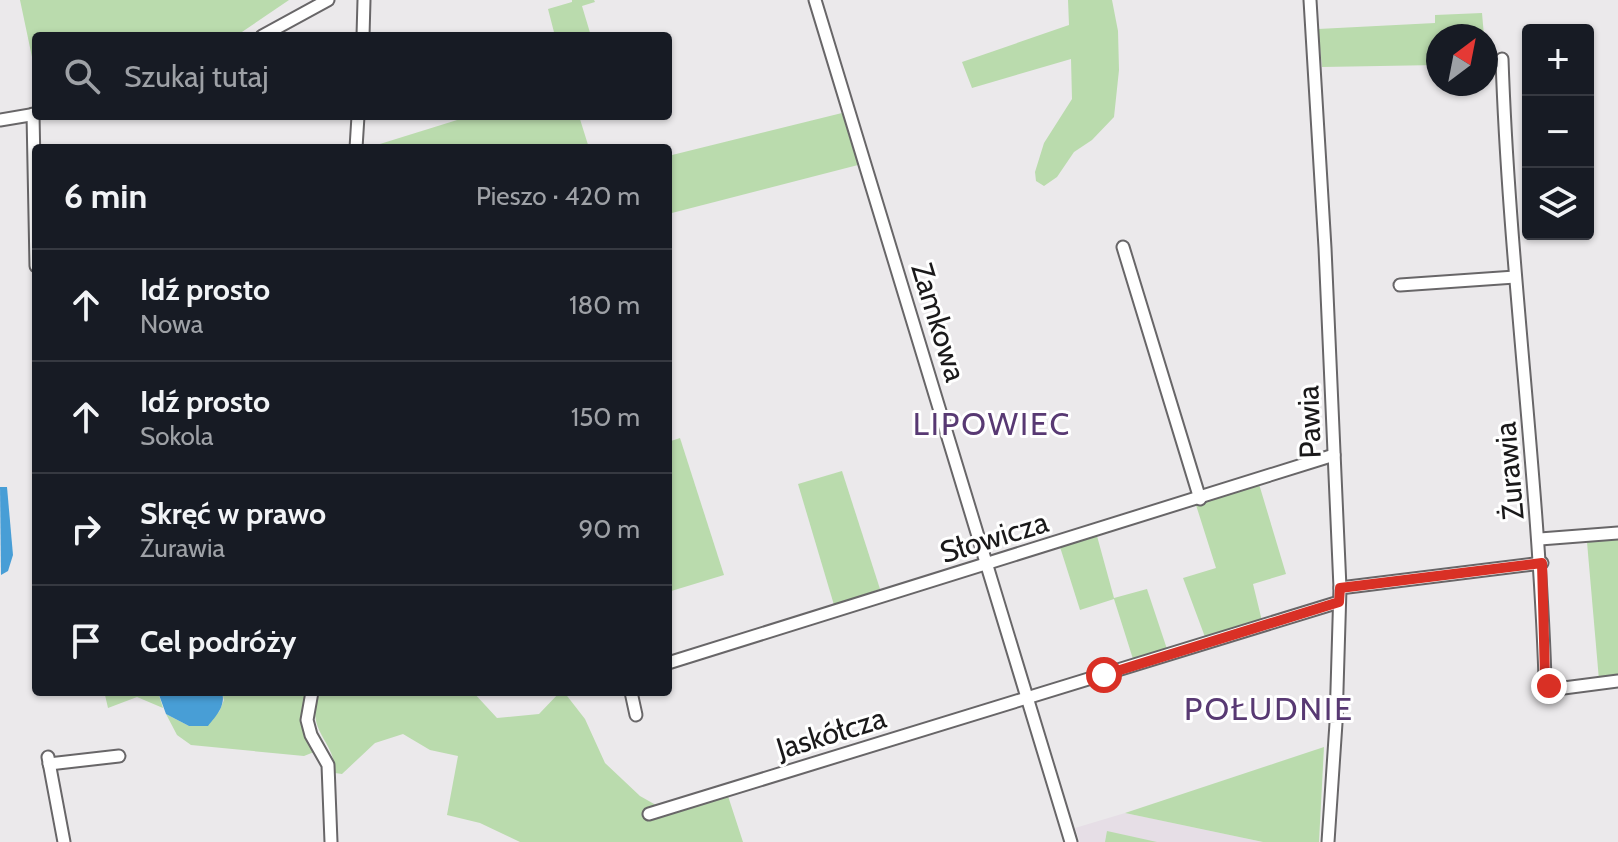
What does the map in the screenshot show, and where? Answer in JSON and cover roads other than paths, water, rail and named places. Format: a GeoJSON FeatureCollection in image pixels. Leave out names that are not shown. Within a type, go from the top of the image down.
{"type":"FeatureCollection","features":[{"type":"Feature","properties":{"kind":"street"},"geometry":{"type":"LineString","coordinates":[[269,32],[328,0]]}},
{"type":"Feature","properties":{"kind":"street"},"geometry":{"type":"LineString","coordinates":[[363,32],[364,0]]}},
{"type":"Feature","properties":{"kind":"street","name":"Zamkowa"},"geometry":{"type":"LineString","coordinates":[[815,0],[1071,842]]}},
{"type":"Feature","properties":{"kind":"street","name":"Pawia"},"geometry":{"type":"LineString","coordinates":[[1310,0],[1340,588],[1328,842]]}},
{"type":"Feature","properties":{"kind":"street","name":"Żurawia"},"geometry":{"type":"LineString","coordinates":[[1502,59],[1515,277],[1542,563],[1545,678],[1549,686],[1556,689],[1618,681]]}},
{"type":"Feature","properties":{"kind":"street"},"geometry":{"type":"LineString","coordinates":[[0,120],[32,115]]}},
{"type":"Feature","properties":{"kind":"street"},"geometry":{"type":"LineString","coordinates":[[35,120],[35,144]]}},
{"type":"Feature","properties":{"kind":"street"},"geometry":{"type":"LineString","coordinates":[[356,144],[358,120]]}},
{"type":"Feature","properties":{"kind":"street"},"geometry":{"type":"LineString","coordinates":[[1123,247],[1200,499]]}},
{"type":"Feature","properties":{"kind":"street"},"geometry":{"type":"LineString","coordinates":[[1400,285],[1515,277]]}},
{"type":"Feature","properties":{"kind":"street","name":"Słowicza"},"geometry":{"type":"LineString","coordinates":[[672,662],[1334,455]]}},
{"type":"Feature","properties":{"kind":"street"},"geometry":{"type":"LineString","coordinates":[[1540,539],[1618,533]]}},
{"type":"Feature","properties":{"kind":"street"},"geometry":{"type":"LineString","coordinates":[[1340,588],[1542,563]]}},
{"type":"Feature","properties":{"kind":"street","name":"Jaskółcza"},"geometry":{"type":"LineString","coordinates":[[649,814],[1339,602]]}},
{"type":"Feature","properties":{"kind":"street"},"geometry":{"type":"LineString","coordinates":[[311,696],[307,720],[311,735],[328,765],[331,842]]}},
{"type":"Feature","properties":{"kind":"street"},"geometry":{"type":"LineString","coordinates":[[632,696],[636,715]]}},
{"type":"Feature","properties":{"kind":"street"},"geometry":{"type":"LineString","coordinates":[[64,842],[49,761],[119,756]]}},
{"type":"Feature","properties":{"kind":"water"},"geometry":{"type":"Polygon","coordinates":[[[0,487],[7,487],[13,555],[8,571],[1,575],[0,487]]]}},
{"type":"Feature","properties":{"kind":"water"},"geometry":{"type":"Polygon","coordinates":[[[159,696],[222,696],[220,710],[208,726],[189,726],[166,714],[159,696]]]}},
{"type":"Feature","properties":{"kind":"district","name":"LIPOWIEC"},"geometry":{"type":"Point","coordinates":[992,423]}},
{"type":"Feature","properties":{"kind":"district","name":"POŁUDNIE"},"geometry":{"type":"Point","coordinates":[1269,708]}}]}
